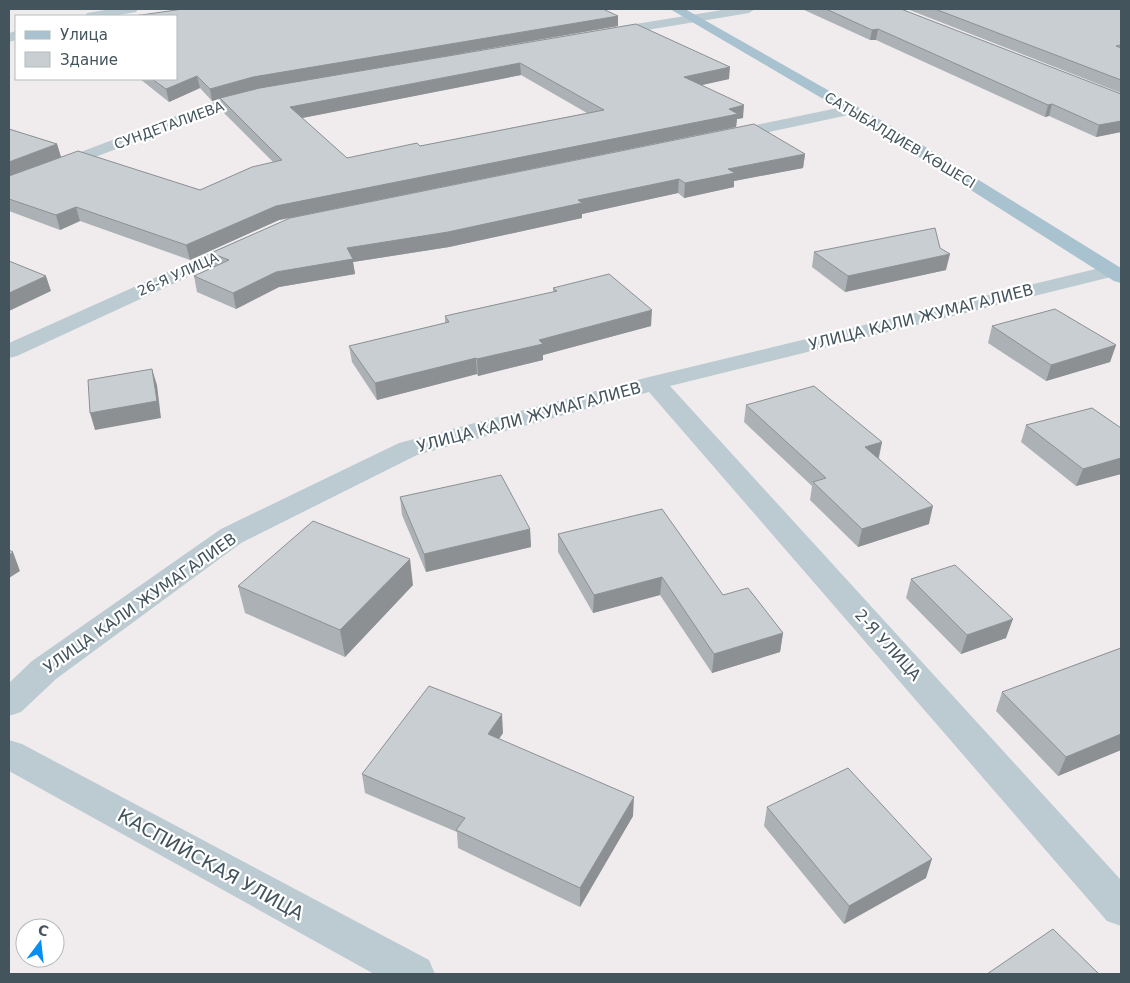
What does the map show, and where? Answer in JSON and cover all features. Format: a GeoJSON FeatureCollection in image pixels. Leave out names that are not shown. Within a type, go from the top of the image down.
{"type":"FeatureCollection","features":[{"type":"Feature","properties":{"kind":"main road","name":"САТЫБАЛДИЕВ КӨШЕСІ"},"geometry":{"type":"LineString","coordinates":[[676,9],[894,134],[1116,274]]}},
{"type":"Feature","properties":{"kind":"street"},"geometry":{"type":"LineString","coordinates":[[97,15],[132,9]]}},
{"type":"Feature","properties":{"kind":"street"},"geometry":{"type":"LineString","coordinates":[[587,36],[749,9]]}},
{"type":"Feature","properties":{"kind":"street","name":"СУНДЕТАЛИЕВА"},"geometry":{"type":"LineString","coordinates":[[9,185],[213,107],[269,93]]}},
{"type":"Feature","properties":{"kind":"street"},"geometry":{"type":"LineString","coordinates":[[706,140],[852,110]]}},
{"type":"Feature","properties":{"kind":"street","name":"26-Я УЛИЦА"},"geometry":{"type":"LineString","coordinates":[[9,351],[259,238]]}},
{"type":"Feature","properties":{"kind":"street","name":"УЛИЦА КАЛИ ЖУМАГАЛИЕВ"},"geometry":{"type":"LineString","coordinates":[[9,703],[44,670],[231,536],[408,449],[654,383],[1116,274]]}},
{"type":"Feature","properties":{"kind":"street","name":"2-Я УЛИЦА"},"geometry":{"type":"LineString","coordinates":[[654,383],[1121,908]]}},
{"type":"Feature","properties":{"kind":"street","name":"КАСПИЙСКАЯ УЛИЦА"},"geometry":{"type":"LineString","coordinates":[[9,754],[414,974]]}},
{"type":"Feature","properties":{"kind":"building"},"geometry":{"type":"Polygon","coordinates":[[[183,9],[603,9],[618,16],[253,77],[210,89],[197,76],[166,89],[153,80],[178,80],[178,15],[141,15],[183,9]]]}},
{"type":"Feature","properties":{"kind":"building"},"geometry":{"type":"Polygon","coordinates":[[[826,9],[901,9],[1121,94],[1121,121],[1099,125],[1052,104],[1048,105],[878,29],[872,30],[826,9]]]}},
{"type":"Feature","properties":{"kind":"building"},"geometry":{"type":"Polygon","coordinates":[[[935,9],[1121,9],[1121,45],[1116,46],[1121,48],[1121,80],[935,9]]]}},
{"type":"Feature","properties":{"kind":"building"},"geometry":{"type":"Polygon","coordinates":[[[636,24],[730,67],[684,77],[744,105],[729,109],[738,114],[276,206],[186,245],[76,207],[56,215],[9,199],[9,176],[78,151],[200,190],[252,167],[282,160],[220,98],[260,88],[636,24]],[[520,63],[290,107],[347,158],[417,143],[420,146],[604,110],[520,63]]]}},
{"type":"Feature","properties":{"kind":"building"},"geometry":{"type":"Polygon","coordinates":[[[754,124],[805,154],[728,169],[735,173],[685,183],[679,179],[578,200],[582,203],[448,232],[347,248],[353,259],[276,272],[233,293],[194,276],[229,260],[211,253],[290,218],[754,124]]]}},
{"type":"Feature","properties":{"kind":"building"},"geometry":{"type":"Polygon","coordinates":[[[9,129],[57,144],[9,162],[9,129]]]}},
{"type":"Feature","properties":{"kind":"building"},"geometry":{"type":"Polygon","coordinates":[[[935,228],[940,248],[950,254],[848,276],[814,252],[935,228]]]}},
{"type":"Feature","properties":{"kind":"building"},"geometry":{"type":"Polygon","coordinates":[[[9,261],[46,276],[9,293],[9,261]]]}},
{"type":"Feature","properties":{"kind":"building"},"geometry":{"type":"Polygon","coordinates":[[[609,274],[652,310],[539,340],[543,344],[476,358],[375,383],[349,346],[449,322],[445,316],[557,291],[553,288],[609,274]]]}},
{"type":"Feature","properties":{"kind":"building"},"geometry":{"type":"Polygon","coordinates":[[[1055,309],[1116,345],[1051,365],[992,326],[1055,309]]]}},
{"type":"Feature","properties":{"kind":"building"},"geometry":{"type":"Polygon","coordinates":[[[152,369],[157,401],[90,413],[88,380],[152,369]]]}},
{"type":"Feature","properties":{"kind":"building"},"geometry":{"type":"Polygon","coordinates":[[[814,386],[882,442],[865,447],[933,506],[862,529],[813,482],[826,478],[746,405],[814,386]]]}},
{"type":"Feature","properties":{"kind":"building"},"geometry":{"type":"Polygon","coordinates":[[[1092,408],[1121,428],[1121,458],[1083,469],[1026,425],[1092,408]]]}},
{"type":"Feature","properties":{"kind":"building"},"geometry":{"type":"Polygon","coordinates":[[[501,475],[530,529],[424,554],[400,497],[501,475]]]}},
{"type":"Feature","properties":{"kind":"building"},"geometry":{"type":"Polygon","coordinates":[[[662,509],[723,595],[748,588],[783,633],[714,654],[662,577],[594,595],[558,534],[662,509]]]}},
{"type":"Feature","properties":{"kind":"building"},"geometry":{"type":"Polygon","coordinates":[[[313,521],[410,559],[340,630],[238,586],[313,521]]]}},
{"type":"Feature","properties":{"kind":"building"},"geometry":{"type":"Polygon","coordinates":[[[955,565],[1013,619],[967,635],[911,579],[955,565]]]}},
{"type":"Feature","properties":{"kind":"building"},"geometry":{"type":"Polygon","coordinates":[[[1121,648],[1121,734],[1066,757],[1002,692],[1121,648]]]}},
{"type":"Feature","properties":{"kind":"building"},"geometry":{"type":"Polygon","coordinates":[[[429,686],[502,714],[488,734],[634,797],[580,888],[456,830],[465,818],[362,774],[429,686]]]}},
{"type":"Feature","properties":{"kind":"building"},"geometry":{"type":"Polygon","coordinates":[[[848,768],[932,859],[849,906],[767,807],[848,768]]]}},
{"type":"Feature","properties":{"kind":"building"},"geometry":{"type":"Polygon","coordinates":[[[1053,929],[1099,974],[987,974],[1053,929]]]}}]}
